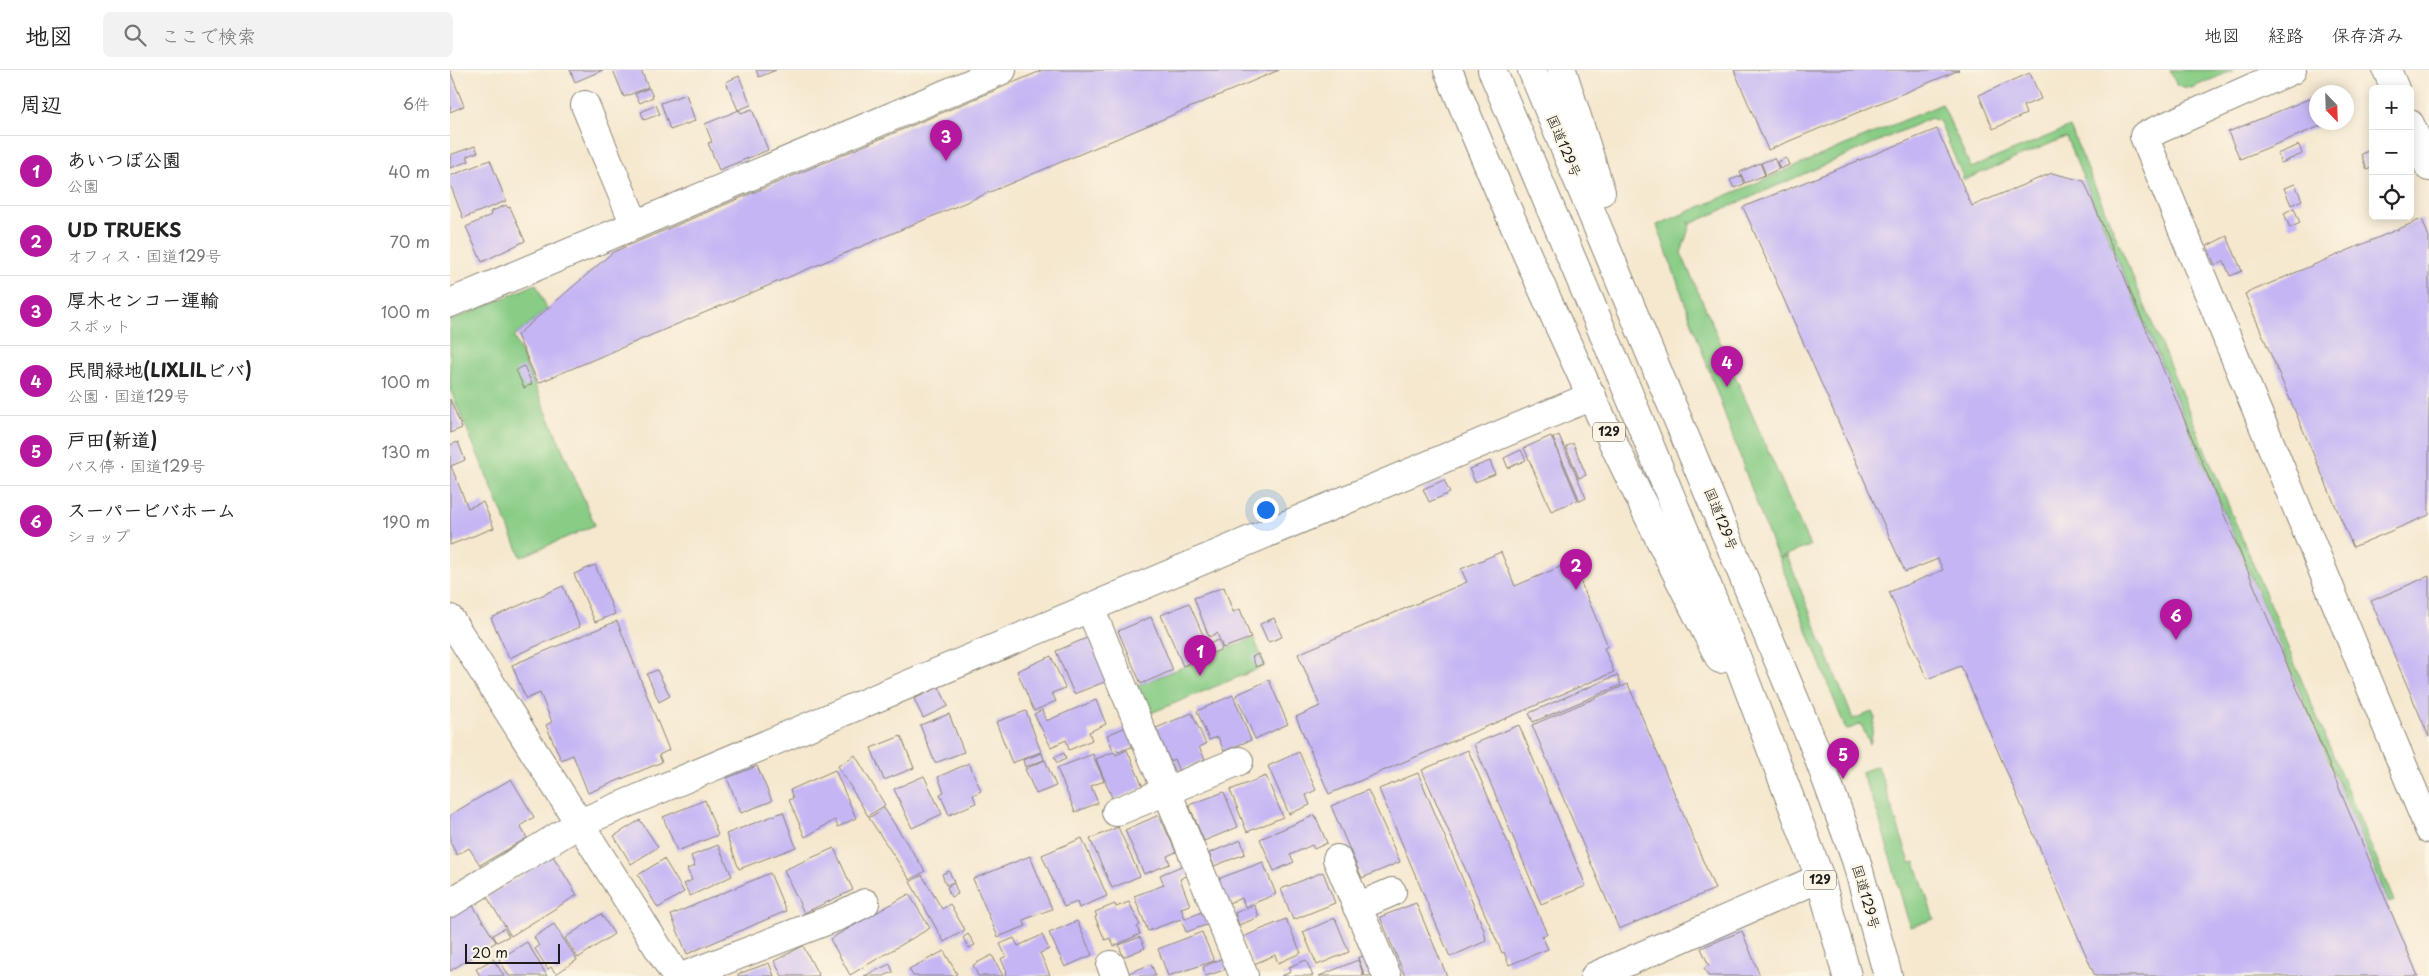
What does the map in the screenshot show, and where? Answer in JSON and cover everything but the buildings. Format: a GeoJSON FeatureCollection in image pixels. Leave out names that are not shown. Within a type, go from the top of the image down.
{"type":"FeatureCollection","features":[{"type":"Feature","properties":{"kind":"main road"},"geometry":{"type":"LineString","coordinates":[[450,303],[1002,70]]}},
{"type":"Feature","properties":{"kind":"main road"},"geometry":{"type":"LineString","coordinates":[[1433,70],[1499,192]]}},
{"type":"Feature","properties":{"kind":"main road","name":"129"},"geometry":{"type":"LineString","coordinates":[[1448,70],[1499,192],[1592,396],[1686,593],[1786,787]]}},
{"type":"Feature","properties":{"kind":"main road","name":"129"},"geometry":{"type":"LineString","coordinates":[[1492,70],[1627,389],[1736,656],[1820,878],[1847,976]]}},
{"type":"Feature","properties":{"kind":"main road","name":"国道129号"},"geometry":{"type":"LineString","coordinates":[[1532,70],[1658,367],[1814,746],[1856,860],[1888,976]]}},
{"type":"Feature","properties":{"kind":"main road"},"geometry":{"type":"LineString","coordinates":[[1562,70],[1658,367]]}},
{"type":"Feature","properties":{"kind":"main road"},"geometry":{"type":"LineString","coordinates":[[2292,70],[2144,136],[2429,829]]}},
{"type":"Feature","properties":{"kind":"main road"},"geometry":{"type":"LineString","coordinates":[[2387,70],[2393,85]]}},
{"type":"Feature","properties":{"kind":"main road"},"geometry":{"type":"LineString","coordinates":[[585,105],[635,225]]}},
{"type":"Feature","properties":{"kind":"main road"},"geometry":{"type":"LineString","coordinates":[[2413,130],[2429,168]]}},
{"type":"Feature","properties":{"kind":"main road"},"geometry":{"type":"LineString","coordinates":[[450,903],[580,823],[1592,396]]}},
{"type":"Feature","properties":{"kind":"main road"},"geometry":{"type":"LineString","coordinates":[[1090,608],[1244,976]]}},
{"type":"Feature","properties":{"kind":"main road"},"geometry":{"type":"LineString","coordinates":[[450,618],[676,976]]}},
{"type":"Feature","properties":{"kind":"main road"},"geometry":{"type":"LineString","coordinates":[[1116,812],[1239,761]]}},
{"type":"Feature","properties":{"kind":"main road"},"geometry":{"type":"LineString","coordinates":[[1337,859],[1386,976]]}},
{"type":"Feature","properties":{"kind":"main road"},"geometry":{"type":"LineString","coordinates":[[1595,976],[1820,878]]}},
{"type":"Feature","properties":{"kind":"main road"},"geometry":{"type":"LineString","coordinates":[[1357,907],[1392,892]]}},
{"type":"Feature","properties":{"kind":"main road"},"geometry":{"type":"LineString","coordinates":[[684,976],[839,916],[865,903]]}},
{"type":"Feature","properties":{"kind":"green space"},"geometry":{"type":"Polygon","coordinates":[[[2170,70],[2234,70],[2191,88],[2177,86],[2170,70]]]}},
{"type":"Feature","properties":{"kind":"green space"},"geometry":{"type":"Polygon","coordinates":[[[1942,104],[1971,168],[2070,127],[2394,901],[2389,903],[2066,137],[1964,180],[1940,122],[1931,118],[1690,224],[1689,221],[1690,225],[1681,253],[1810,546],[1778,558],[1657,225],[1942,104]]]}},
{"type":"Feature","properties":{"kind":"green space"},"geometry":{"type":"Polygon","coordinates":[[[536,284],[547,309],[514,337],[595,525],[521,557],[450,389],[450,321],[536,284]]]}},
{"type":"Feature","properties":{"kind":"green space"},"geometry":{"type":"Polygon","coordinates":[[[1787,556],[1853,719],[1872,712],[1875,718],[1870,744],[1861,724],[1846,730],[1779,559],[1787,556]]]}},
{"type":"Feature","properties":{"kind":"green space"},"geometry":{"type":"Polygon","coordinates":[[[1254,638],[1265,666],[1146,715],[1134,687],[1254,638]]]}},
{"type":"Feature","properties":{"kind":"green space"},"geometry":{"type":"Polygon","coordinates":[[[1878,766],[1910,863],[1915,862],[1934,919],[1910,927],[1878,814],[1861,772],[1878,766]]]}},
{"type":"Feature","properties":{"kind":"place","name":"厚木センコー運輸"},"geometry":{"type":"Point","coordinates":[946,161]}},
{"type":"Feature","properties":{"kind":"place","name":"民間緑地(LIXLILビバ)"},"geometry":{"type":"Point","coordinates":[1727,387]}},
{"type":"Feature","properties":{"kind":"place","name":"UD TRUEKS"},"geometry":{"type":"Point","coordinates":[1576,590]}},
{"type":"Feature","properties":{"kind":"place","name":"スーパービバホーム"},"geometry":{"type":"Point","coordinates":[2176,640]}},
{"type":"Feature","properties":{"kind":"place","name":"あいつぼ公園"},"geometry":{"type":"Point","coordinates":[1200,676]}},
{"type":"Feature","properties":{"kind":"place","name":"戸田(新道)"},"geometry":{"type":"Point","coordinates":[1843,779]}}]}
